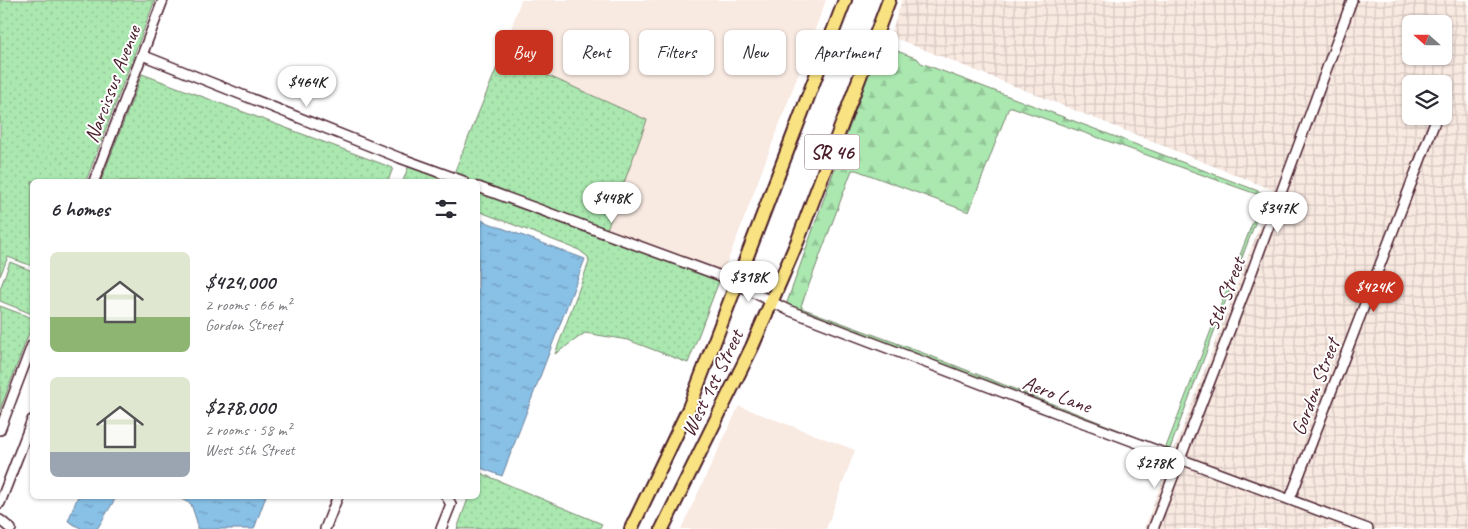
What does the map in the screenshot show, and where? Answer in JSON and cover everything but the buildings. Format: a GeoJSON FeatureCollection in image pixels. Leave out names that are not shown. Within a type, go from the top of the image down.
{"type":"FeatureCollection","features":[{"type":"Feature","properties":{"kind":"main road","name":"West 1st Street"},"geometry":{"type":"LineString","coordinates":[[631,529],[680,429],[845,0]]}},
{"type":"Feature","properties":{"kind":"main road","name":"West 1st Street"},"geometry":{"type":"LineString","coordinates":[[662,529],[721,411],[771,302],[801,231],[889,0]]}},
{"type":"Feature","properties":{"kind":"street","name":"Narcissus Avenue"},"geometry":{"type":"LineString","coordinates":[[95,179],[163,0]]}},
{"type":"Feature","properties":{"kind":"street","name":"5th Street"},"geometry":{"type":"LineString","coordinates":[[1153,529],[1246,288],[1352,0]]}},
{"type":"Feature","properties":{"kind":"street"},"geometry":{"type":"LineString","coordinates":[[142,54],[391,155],[457,179]]}},
{"type":"Feature","properties":{"kind":"street","name":"Gordon Street"},"geometry":{"type":"LineString","coordinates":[[1290,499],[1434,125]]}},
{"type":"Feature","properties":{"kind":"street","name":"Aero Lane"},"geometry":{"type":"LineString","coordinates":[[480,188],[721,276],[788,310],[1368,529]]}},
{"type":"Feature","properties":{"kind":"street"},"geometry":{"type":"LineString","coordinates":[[0,430],[30,350]]}},
{"type":"Feature","properties":{"kind":"street"},"geometry":{"type":"LineString","coordinates":[[0,503],[30,425]]}},
{"type":"Feature","properties":{"kind":"street"},"geometry":{"type":"LineString","coordinates":[[325,529],[337,499]]}},
{"type":"Feature","properties":{"kind":"street"},"geometry":{"type":"LineString","coordinates":[[441,529],[451,504],[448,499]]}},
{"type":"Feature","properties":{"kind":"street"},"geometry":{"type":"LineString","coordinates":[[0,520],[11,529]]}},
{"type":"Feature","properties":{"kind":"shaded area"},"geometry":{"type":"Polygon","coordinates":[[[521,0],[826,0],[815,30],[796,30],[796,75],[798,75],[721,276],[606,232],[647,120],[547,75],[553,75],[553,30],[511,30],[521,0]]]}},
{"type":"Feature","properties":{"kind":"shaded area"},"geometry":{"type":"Polygon","coordinates":[[[902,0],[1468,0],[1468,529],[1144,529],[1273,190],[898,39],[898,30],[892,30],[902,0]]]}},
{"type":"Feature","properties":{"kind":"shaded area"},"geometry":{"type":"Polygon","coordinates":[[[739,406],[855,450],[826,529],[681,529],[739,406]]]}},
{"type":"Feature","properties":{"kind":"green space"},"geometry":{"type":"Polygon","coordinates":[[[0,0],[155,0],[87,179],[30,179],[30,265],[8,257],[0,276],[0,0]]]}},
{"type":"Feature","properties":{"kind":"green space"},"geometry":{"type":"Polygon","coordinates":[[[898,51],[918,59],[921,63],[1266,194],[1169,451],[785,308],[868,75],[898,75],[898,51]],[[1009,107],[969,212],[852,170],[801,306],[804,309],[1166,447],[1262,198],[1259,195],[1009,107]]]}},
{"type":"Feature","properties":{"kind":"green space"},"geometry":{"type":"Polygon","coordinates":[[[495,72],[495,75],[547,75],[647,120],[606,232],[721,276],[688,363],[628,340],[585,333],[555,354],[589,262],[588,257],[579,250],[480,212],[480,179],[404,179],[412,157],[454,173],[495,72]]]}},
{"type":"Feature","properties":{"kind":"green space"},"geometry":{"type":"Polygon","coordinates":[[[142,74],[393,168],[389,179],[102,179],[142,74]]]}},
{"type":"Feature","properties":{"kind":"green space"},"geometry":{"type":"Polygon","coordinates":[[[10,262],[30,270],[30,313],[0,301],[0,289],[10,262]]]}},
{"type":"Feature","properties":{"kind":"green space"},"geometry":{"type":"Polygon","coordinates":[[[0,306],[30,317],[30,330],[0,410],[0,306]]]}},
{"type":"Feature","properties":{"kind":"green space"},"geometry":{"type":"Polygon","coordinates":[[[480,473],[602,524],[599,529],[457,529],[468,499],[480,499],[480,473]]]}},
{"type":"Feature","properties":{"kind":"water"},"geometry":{"type":"Polygon","coordinates":[[[480,220],[585,259],[502,476],[480,468],[480,220]]]}},
{"type":"Feature","properties":{"kind":"water"},"geometry":{"type":"Polygon","coordinates":[[[77,499],[115,499],[97,529],[82,529],[68,521],[77,499]]]}},
{"type":"Feature","properties":{"kind":"water"},"geometry":{"type":"Polygon","coordinates":[[[181,499],[265,499],[254,529],[197,529],[197,522],[191,504],[181,499]]]}}]}
